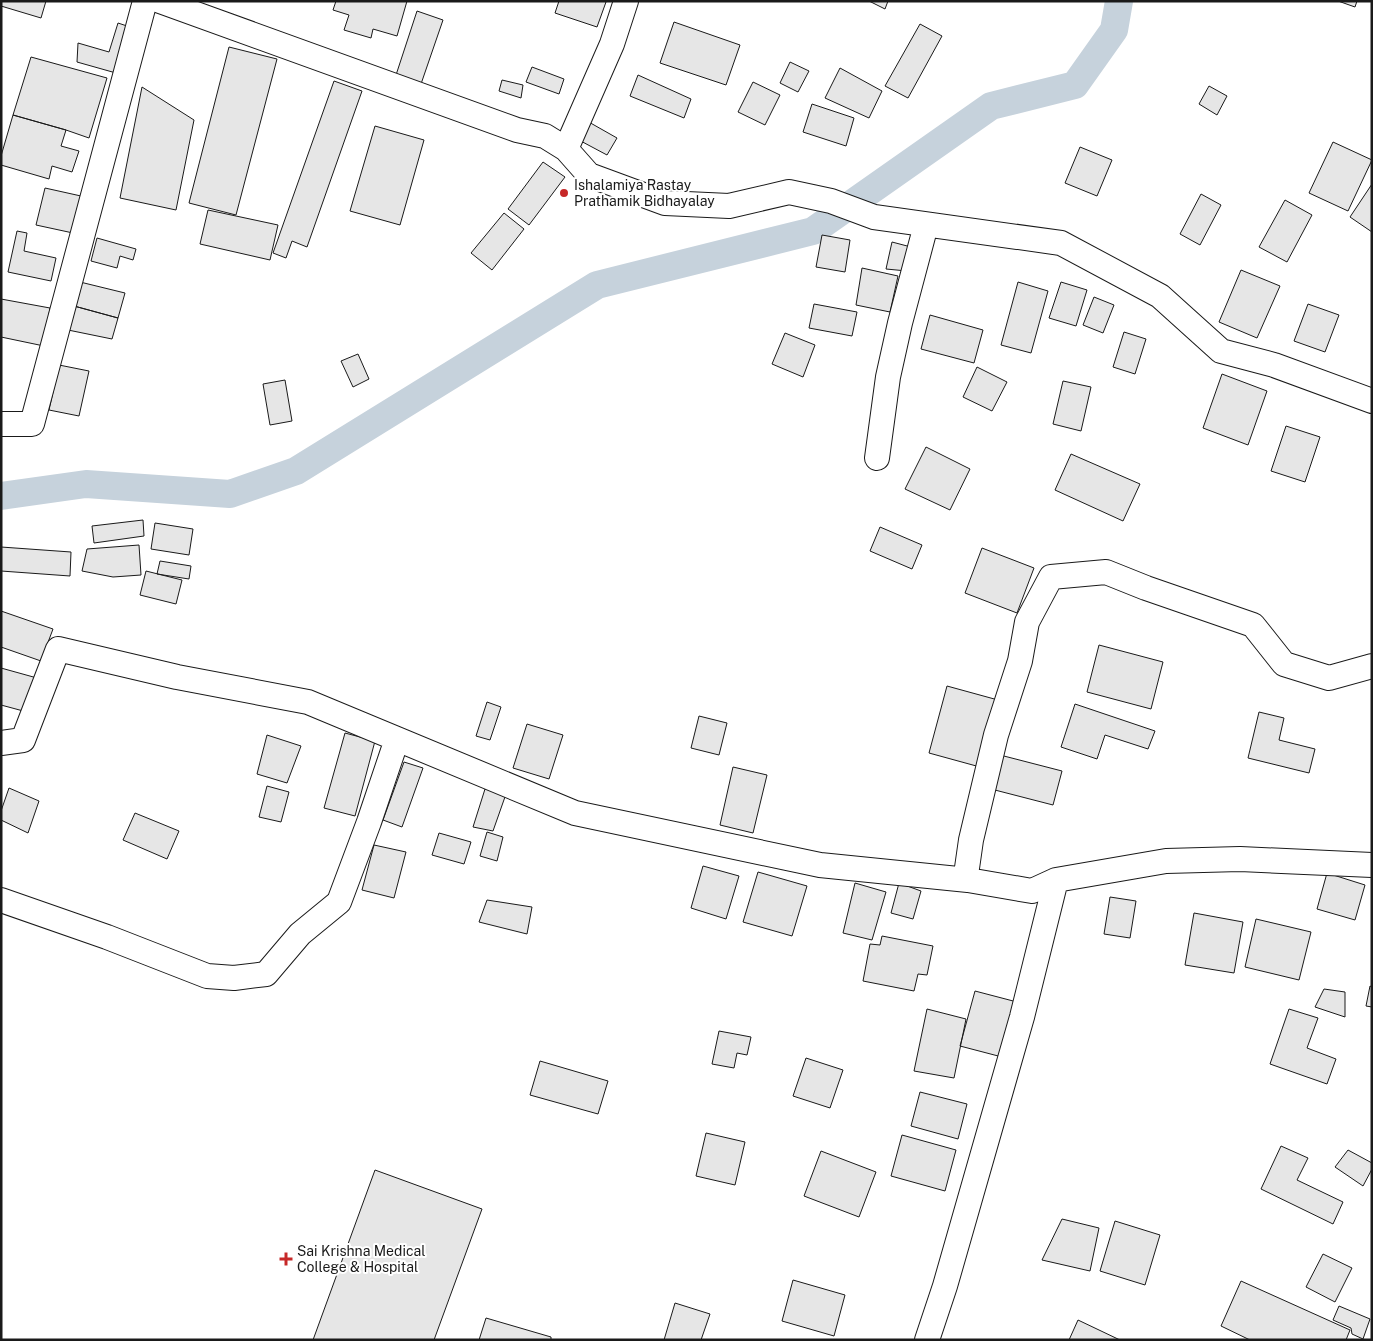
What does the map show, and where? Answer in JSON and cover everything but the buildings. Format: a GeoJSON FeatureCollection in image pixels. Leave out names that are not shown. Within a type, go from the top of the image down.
{"type":"FeatureCollection","features":[{"type":"Feature","properties":{"kind":"street"},"geometry":{"type":"LineString","coordinates":[[1,424],[32,424],[145,1]]}},
{"type":"Feature","properties":{"kind":"street"},"geometry":{"type":"LineString","coordinates":[[160,1],[517,130],[545,136],[566,149],[589,175],[666,203],[729,206],[789,192],[831,201],[874,217],[1061,243],[1160,296],[1221,352],[1274,365],[1372,401]]}},
{"type":"Feature","properties":{"kind":"street"},"geometry":{"type":"LineString","coordinates":[[566,149],[612,44],[626,1]]}},
{"type":"Feature","properties":{"kind":"street"},"geometry":{"type":"LineString","coordinates":[[877,458],[888,377],[926,225]]}},
{"type":"Feature","properties":{"kind":"street"},"geometry":{"type":"LineString","coordinates":[[968,880],[966,875],[971,840],[996,735],[1020,661],[1027,622],[1051,577],[1106,572],[1253,625],[1284,664],[1329,678],[1372,666]]}},
{"type":"Feature","properties":{"kind":"street"},"geometry":{"type":"LineString","coordinates":[[1,743],[23,740],[58,649],[177,677],[308,702],[575,813],[820,865],[968,880],[1032,891],[1056,880],[1166,861],[1240,859],[1372,865]]}},
{"type":"Feature","properties":{"kind":"street"},"geometry":{"type":"LineString","coordinates":[[1,900],[107,937],[207,976],[234,978],[266,974],[300,934],[339,902],[397,739]]}},
{"type":"Feature","properties":{"kind":"street"},"geometry":{"type":"LineString","coordinates":[[933,1337],[945,1286],[1022,1017],[1056,880]]}},
{"type":"Feature","properties":{"kind":"waterway"},"geometry":{"type":"LineString","coordinates":[[1,496],[86,484],[230,494],[296,471],[597,285],[813,231],[991,106],[1075,85],[1114,30],[1119,1]]}},
{"type":"Feature","properties":{"kind":"place","name":"Ishalamiya Rastay Prathamik Bidhayalay"},"geometry":{"type":"Point","coordinates":[564,193]}},
{"type":"Feature","properties":{"kind":"place","name":"Sai Krishna Medical College & Hospital"},"geometry":{"type":"Point","coordinates":[286,1259]}}]}
